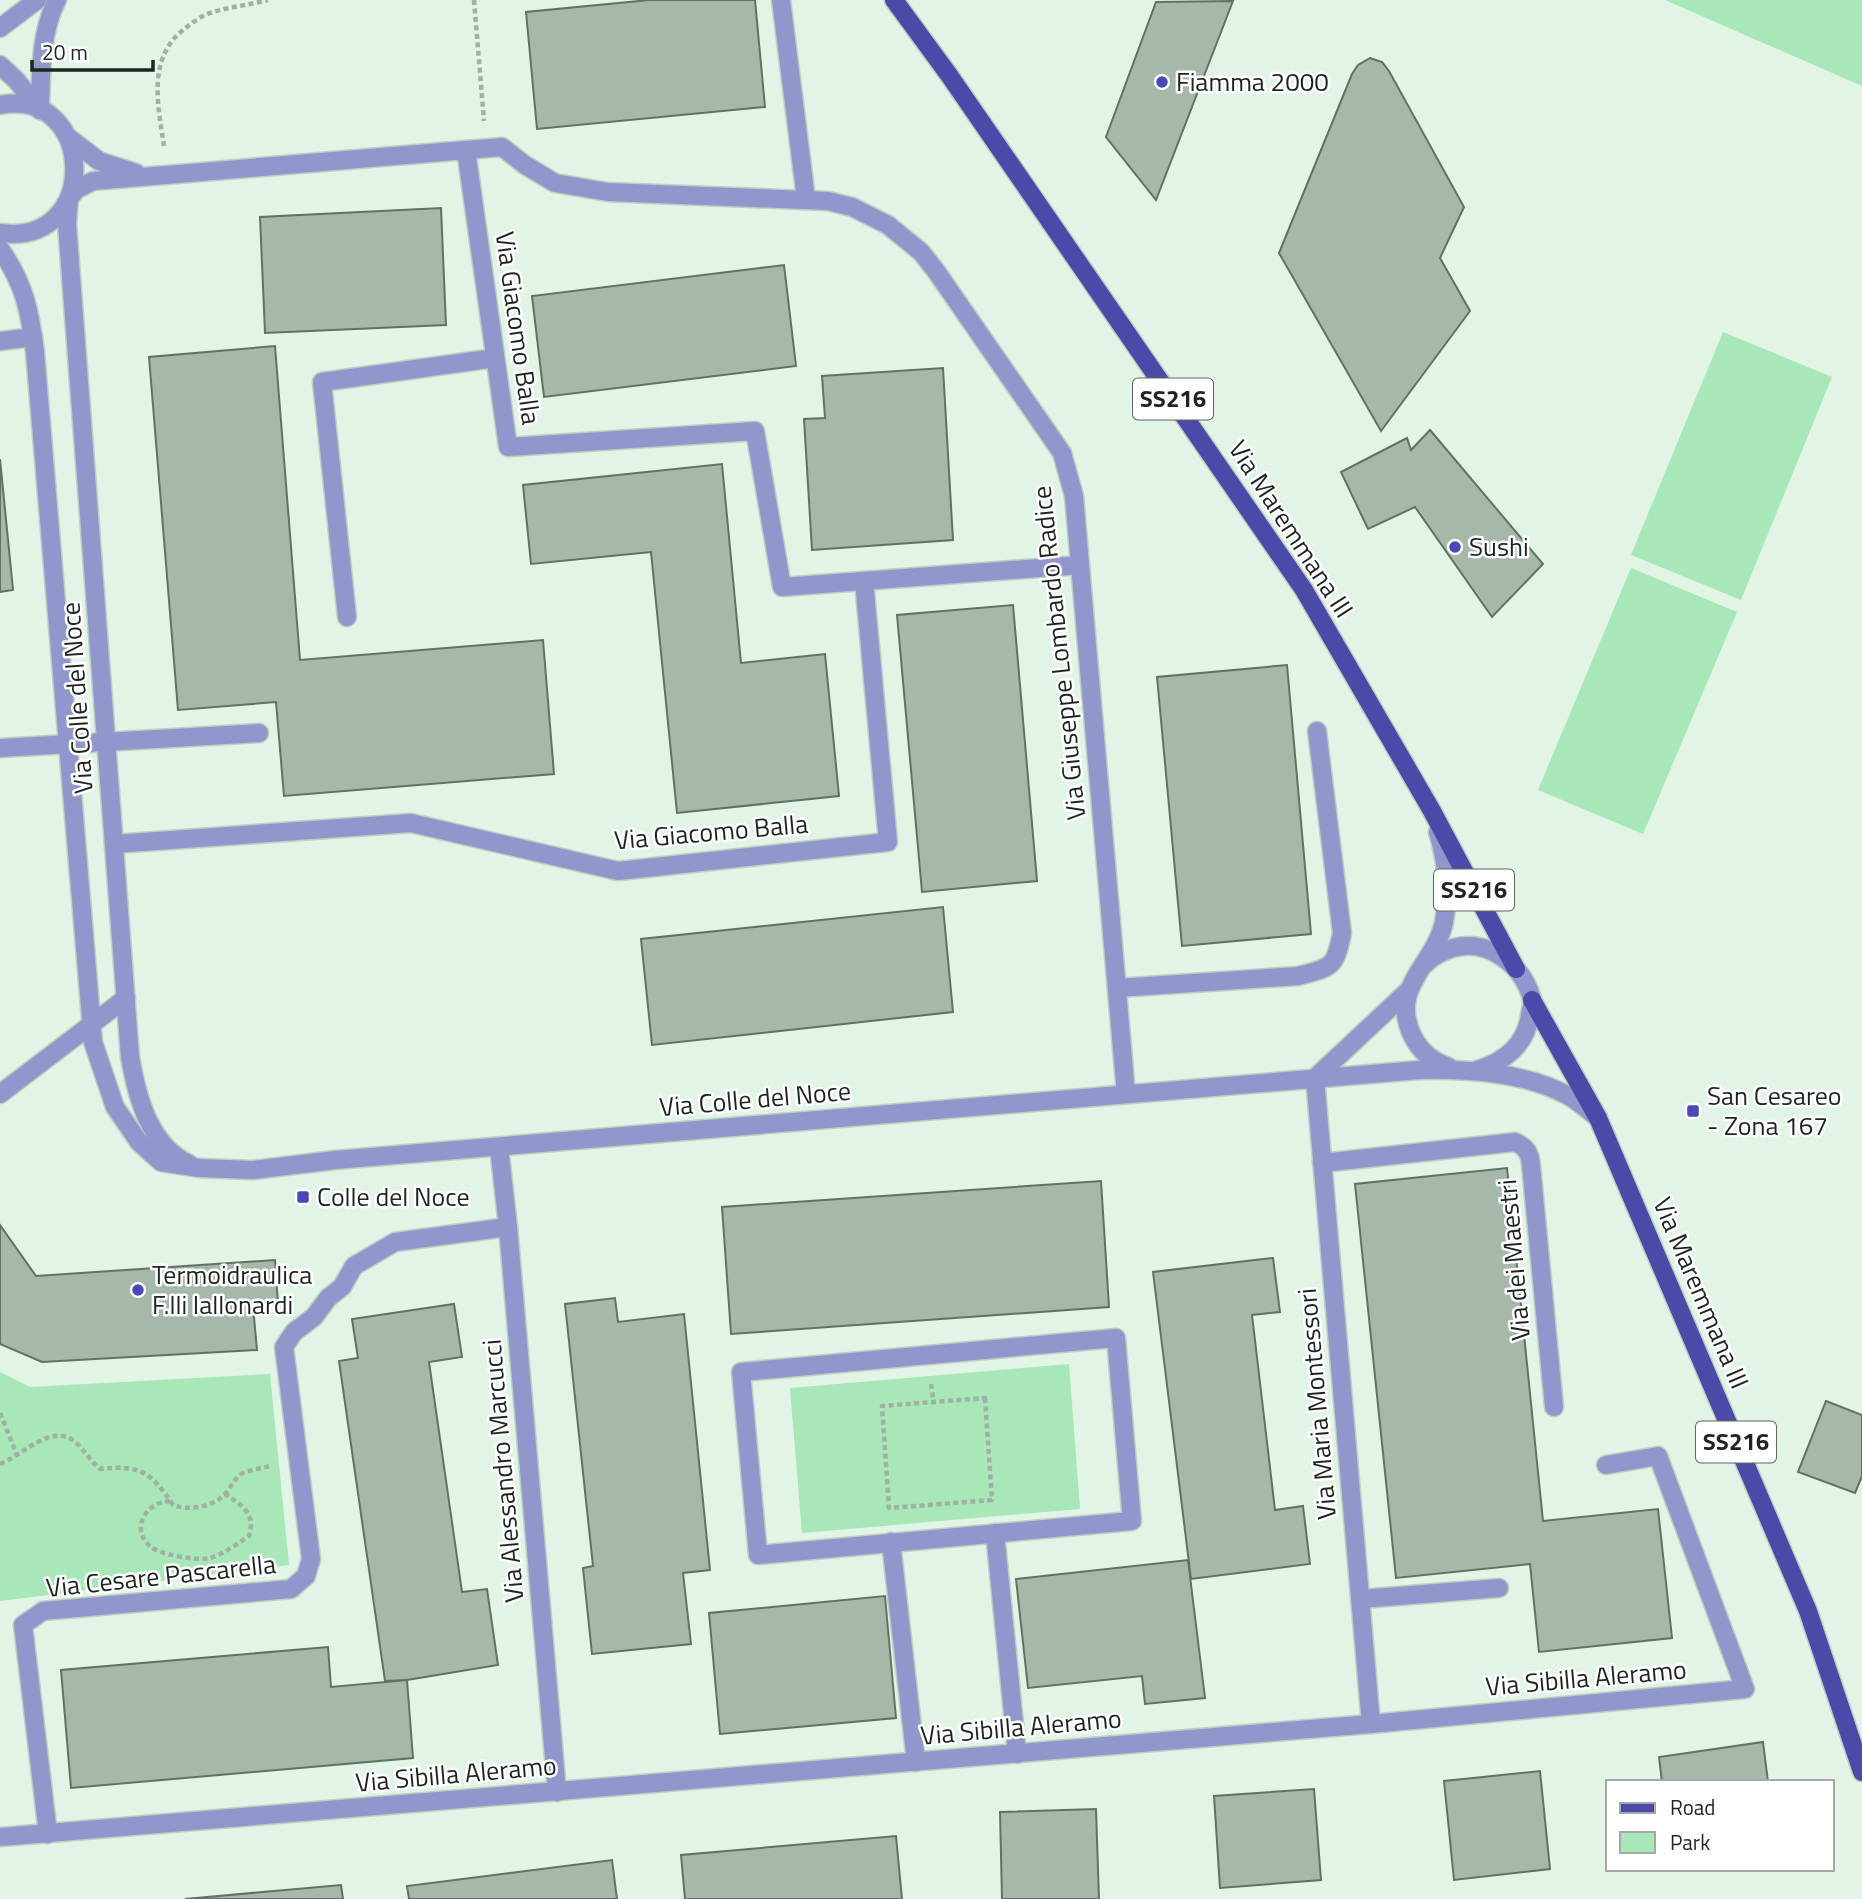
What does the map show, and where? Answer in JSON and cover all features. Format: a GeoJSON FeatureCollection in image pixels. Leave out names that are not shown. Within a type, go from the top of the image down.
{"type":"FeatureCollection","features":[{"type":"Feature","properties":{"kind":"main road","name":"Via Maremmana III"},"geometry":{"type":"LineString","coordinates":[[894,0],[949,75],[1304,590],[1432,811],[1516,969]]}},
{"type":"Feature","properties":{"kind":"main road","name":"Via Maremmana III"},"geometry":{"type":"LineString","coordinates":[[1532,1000],[1598,1118],[1808,1611],[1862,1772]]}},
{"type":"Feature","properties":{"kind":"street"},"geometry":{"type":"LineString","coordinates":[[0,27],[37,0]]}},
{"type":"Feature","properties":{"kind":"street"},"geometry":{"type":"LineString","coordinates":[[40,110],[41,59],[57,0]]}},
{"type":"Feature","properties":{"kind":"street"},"geometry":{"type":"LineString","coordinates":[[781,0],[806,199]]}},
{"type":"Feature","properties":{"kind":"street"},"geometry":{"type":"LineString","coordinates":[[0,65],[68,137]]}},
{"type":"Feature","properties":{"kind":"street"},"geometry":{"type":"LineString","coordinates":[[0,105],[21,104],[40,110]]}},
{"type":"Feature","properties":{"kind":"street","name":"Via Giuseppe Lombardo Radice"},"geometry":{"type":"LineString","coordinates":[[68,137],[99,161],[150,176]]}},
{"type":"Feature","properties":{"kind":"street","name":"Via Colle del Noce"},"geometry":{"type":"LineString","coordinates":[[68,137],[74,153],[76,173],[69,198],[67,224],[131,1057],[135,1084],[153,1130],[181,1160],[199,1168]]}},
{"type":"Feature","properties":{"kind":"street","name":"Via Giuseppe Lombardo Radice"},"geometry":{"type":"LineString","coordinates":[[69,198],[77,189],[93,181],[502,147],[555,183],[608,192],[806,199],[852,207],[888,225],[921,252],[1062,453],[1074,495],[1126,1094]]}},
{"type":"Feature","properties":{"kind":"street","name":"Via Giacomo Balla"},"geometry":{"type":"LineString","coordinates":[[466,150],[508,446],[755,431],[782,587],[1080,565]]}},
{"type":"Feature","properties":{"kind":"street"},"geometry":{"type":"LineString","coordinates":[[0,233],[16,234],[43,225],[56,215],[69,198]]}},
{"type":"Feature","properties":{"kind":"street","name":"Via Colle del Noce"},"geometry":{"type":"LineString","coordinates":[[0,249],[18,279],[29,306],[33,337],[93,1042],[115,1107],[139,1142],[161,1162],[199,1168],[253,1170],[335,1160],[1419,1070],[1475,1070],[1528,1081],[1568,1095],[1598,1118]]}},
{"type":"Feature","properties":{"kind":"street"},"geometry":{"type":"LineString","coordinates":[[0,341],[33,337]]}},
{"type":"Feature","properties":{"kind":"street"},"geometry":{"type":"LineString","coordinates":[[348,617],[322,382],[495,358]]}},
{"type":"Feature","properties":{"kind":"street","name":"Via Giacomo Balla"},"geometry":{"type":"LineString","coordinates":[[114,844],[411,823],[618,871],[888,842],[864,581]]}},
{"type":"Feature","properties":{"kind":"street"},"geometry":{"type":"LineString","coordinates":[[1117,988],[1298,976],[1324,969],[1337,959],[1342,933],[1317,731]]}},
{"type":"Feature","properties":{"kind":"street"},"geometry":{"type":"LineString","coordinates":[[0,748],[259,733]]}},
{"type":"Feature","properties":{"kind":"street"},"geometry":{"type":"LineString","coordinates":[[1315,1078],[1408,991],[1443,925],[1449,884],[1447,861],[1432,811]]}},
{"type":"Feature","properties":{"kind":"street"},"geometry":{"type":"LineString","coordinates":[[1418,972],[1429,959],[1443,951],[1474,946],[1505,958],[1516,969],[1532,1000]]}},
{"type":"Feature","properties":{"kind":"street","name":"Via Colle del Noce"},"geometry":{"type":"LineString","coordinates":[[1408,991],[1406,1016],[1415,1041],[1432,1059],[1456,1069]]}},
{"type":"Feature","properties":{"kind":"street"},"geometry":{"type":"LineString","coordinates":[[0,1094],[126,998]]}},
{"type":"Feature","properties":{"kind":"street","name":"Via Colle del Noce"},"geometry":{"type":"LineString","coordinates":[[1475,1070],[1494,1065],[1510,1054],[1522,1039],[1529,1021],[1532,1000]]}},
{"type":"Feature","properties":{"kind":"street","name":"Via Maria Montessori"},"geometry":{"type":"LineString","coordinates":[[1315,1078],[1371,1724]]}},
{"type":"Feature","properties":{"kind":"street","name":"Via dei Maestri"},"geometry":{"type":"LineString","coordinates":[[1322,1163],[1515,1142],[1524,1146],[1530,1156],[1554,1407]]}},
{"type":"Feature","properties":{"kind":"street","name":"Via Alessandro Marcucci"},"geometry":{"type":"LineString","coordinates":[[499,1147],[557,1792]]}},
{"type":"Feature","properties":{"kind":"street","name":"Via Cesare Pascarella"},"geometry":{"type":"LineString","coordinates":[[48,1834],[23,1625],[43,1611],[292,1589],[306,1576],[311,1559],[284,1347],[293,1332],[314,1317],[328,1298],[342,1287],[354,1266],[396,1242],[508,1227]]}},
{"type":"Feature","properties":{"kind":"street"},"geometry":{"type":"LineString","coordinates":[[1116,1338],[1132,1521],[995,1533],[758,1555],[741,1372],[1116,1338]]}},
{"type":"Feature","properties":{"kind":"street","name":"Via Sibilla Aleramo"},"geometry":{"type":"LineString","coordinates":[[0,1837],[1371,1724],[1745,1689],[1658,1456],[1606,1465]]}},
{"type":"Feature","properties":{"kind":"street"},"geometry":{"type":"LineString","coordinates":[[995,1533],[1017,1754]]}},
{"type":"Feature","properties":{"kind":"street"},"geometry":{"type":"LineString","coordinates":[[891,1542],[916,1762]]}},
{"type":"Feature","properties":{"kind":"street"},"geometry":{"type":"LineString","coordinates":[[1361,1599],[1499,1588]]}},
{"type":"Feature","properties":{"kind":"path"},"geometry":{"type":"LineString","coordinates":[[168,175],[158,106],[159,64],[167,48],[179,33],[207,14],[268,0]]}},
{"type":"Feature","properties":{"kind":"path"},"geometry":{"type":"LineString","coordinates":[[474,0],[487,149]]}},
{"type":"Feature","properties":{"kind":"path"},"geometry":{"type":"LineString","coordinates":[[985,1398],[992,1500],[890,1508],[882,1406],[985,1398]]}},
{"type":"Feature","properties":{"kind":"path"},"geometry":{"type":"LineString","coordinates":[[0,1413],[18,1455]]}},
{"type":"Feature","properties":{"kind":"path"},"geometry":{"type":"LineString","coordinates":[[0,1464],[51,1436],[63,1436],[73,1440],[100,1469],[119,1467],[147,1473],[157,1480],[173,1505],[192,1509],[225,1494],[230,1485],[245,1472],[299,1463]]}},
{"type":"Feature","properties":{"kind":"path"},"geometry":{"type":"LineString","coordinates":[[171,1501],[152,1506],[141,1519],[142,1535],[149,1546],[175,1555],[209,1558],[249,1536],[252,1528],[247,1510],[225,1494]]}},
{"type":"Feature","properties":{"kind":"green space"},"geometry":{"type":"Polygon","coordinates":[[[1665,0],[1862,0],[1862,86],[1665,0]]]}},
{"type":"Feature","properties":{"kind":"green space"},"geometry":{"type":"Polygon","coordinates":[[[1723,332],[1832,377],[1741,600],[1631,555],[1723,332]]]}},
{"type":"Feature","properties":{"kind":"green space"},"geometry":{"type":"Polygon","coordinates":[[[1631,568],[1737,612],[1643,834],[1538,790],[1631,568]]]}},
{"type":"Feature","properties":{"kind":"green space"},"geometry":{"type":"Polygon","coordinates":[[[1069,1364],[1080,1509],[802,1533],[790,1388],[1069,1364]]]}},
{"type":"Feature","properties":{"kind":"green space"},"geometry":{"type":"Polygon","coordinates":[[[0,1372],[30,1387],[270,1374],[289,1565],[0,1601],[0,1372]]]}},
{"type":"Feature","properties":{"kind":"building"},"geometry":{"type":"Polygon","coordinates":[[[649,0],[755,0],[765,107],[537,129],[526,12],[649,0]]]}},
{"type":"Feature","properties":{"kind":"building"},"geometry":{"type":"Polygon","coordinates":[[[1233,1],[1156,200],[1106,137],[1156,2],[1233,1]]]}},
{"type":"Feature","properties":{"kind":"building"},"geometry":{"type":"Polygon","coordinates":[[[1370,58],[1382,62],[1389,71],[1464,207],[1440,258],[1470,311],[1381,431],[1279,253],[1352,74],[1358,65],[1370,58]]]}},
{"type":"Feature","properties":{"kind":"building"},"geometry":{"type":"Polygon","coordinates":[[[441,208],[446,325],[265,333],[260,217],[441,208]]]}},
{"type":"Feature","properties":{"kind":"building"},"geometry":{"type":"Polygon","coordinates":[[[784,265],[796,366],[544,397],[532,296],[784,265]]]}},
{"type":"Feature","properties":{"kind":"building"},"geometry":{"type":"Polygon","coordinates":[[[275,346],[300,660],[543,640],[554,774],[284,796],[276,702],[178,710],[149,357],[275,346]]]}},
{"type":"Feature","properties":{"kind":"building"},"geometry":{"type":"Polygon","coordinates":[[[943,368],[953,540],[812,550],[804,419],[825,418],[822,376],[943,368]]]}},
{"type":"Feature","properties":{"kind":"building"},"geometry":{"type":"Polygon","coordinates":[[[1430,430],[1543,564],[1492,617],[1415,507],[1368,529],[1341,472],[1407,438],[1411,450],[1430,430]]]}},
{"type":"Feature","properties":{"kind":"building"},"geometry":{"type":"Polygon","coordinates":[[[0,459],[13,590],[0,592],[0,459]]]}},
{"type":"Feature","properties":{"kind":"building"},"geometry":{"type":"Polygon","coordinates":[[[722,464],[741,663],[825,654],[839,796],[677,813],[651,552],[531,564],[523,485],[722,464]]]}},
{"type":"Feature","properties":{"kind":"building"},"geometry":{"type":"Polygon","coordinates":[[[1013,605],[1037,881],[922,892],[897,615],[1013,605]]]}},
{"type":"Feature","properties":{"kind":"building"},"geometry":{"type":"Polygon","coordinates":[[[1287,665],[1311,934],[1182,946],[1157,677],[1287,665]]]}},
{"type":"Feature","properties":{"kind":"building"},"geometry":{"type":"Polygon","coordinates":[[[943,907],[953,1012],[652,1045],[641,939],[943,907]]]}},
{"type":"Feature","properties":{"kind":"building"},"geometry":{"type":"Polygon","coordinates":[[[1507,1168],[1543,1521],[1658,1509],[1672,1638],[1539,1652],[1530,1564],[1396,1578],[1355,1184],[1507,1168]]]}},
{"type":"Feature","properties":{"kind":"building"},"geometry":{"type":"Polygon","coordinates":[[[1101,1181],[1109,1307],[731,1334],[722,1207],[1101,1181]]]}},
{"type":"Feature","properties":{"kind":"building","name":"Termoidraulica F.lli Iallonardi"},"geometry":{"type":"Polygon","coordinates":[[[0,1225],[36,1276],[275,1260],[278,1304],[253,1306],[257,1350],[42,1362],[0,1344],[0,1225]]]}},
{"type":"Feature","properties":{"kind":"building"},"geometry":{"type":"Polygon","coordinates":[[[1273,1258],[1280,1312],[1252,1315],[1275,1510],[1303,1506],[1310,1564],[1191,1579],[1153,1272],[1273,1258]]]}},
{"type":"Feature","properties":{"kind":"building"},"geometry":{"type":"Polygon","coordinates":[[[615,1298],[618,1322],[684,1314],[710,1570],[683,1573],[691,1644],[592,1654],[583,1568],[593,1566],[565,1304],[615,1298]]]}},
{"type":"Feature","properties":{"kind":"building"},"geometry":{"type":"Polygon","coordinates":[[[454,1304],[462,1357],[429,1362],[462,1592],[487,1589],[498,1665],[385,1681],[339,1361],[358,1358],[352,1319],[454,1304]]]}},
{"type":"Feature","properties":{"kind":"building"},"geometry":{"type":"Polygon","coordinates":[[[1826,1401],[1862,1415],[1862,1476],[1855,1493],[1798,1472],[1826,1401]]]}},
{"type":"Feature","properties":{"kind":"building"},"geometry":{"type":"Polygon","coordinates":[[[1188,1560],[1205,1698],[1145,1704],[1142,1676],[1028,1688],[1016,1579],[1188,1560]]]}},
{"type":"Feature","properties":{"kind":"building"},"geometry":{"type":"Polygon","coordinates":[[[885,1596],[896,1718],[720,1734],[709,1613],[885,1596]]]}},
{"type":"Feature","properties":{"kind":"building"},"geometry":{"type":"Polygon","coordinates":[[[328,1647],[331,1687],[407,1680],[413,1758],[71,1788],[61,1670],[328,1647]]]}},
{"type":"Feature","properties":{"kind":"building"},"geometry":{"type":"Polygon","coordinates":[[[1763,1742],[1768,1780],[1662,1780],[1659,1757],[1763,1742]]]}},
{"type":"Feature","properties":{"kind":"building"},"geometry":{"type":"Polygon","coordinates":[[[1540,1771],[1550,1869],[1454,1880],[1444,1781],[1540,1771]]]}},
{"type":"Feature","properties":{"kind":"building"},"geometry":{"type":"Polygon","coordinates":[[[1314,1789],[1321,1880],[1220,1888],[1214,1796],[1314,1789]]]}},
{"type":"Feature","properties":{"kind":"building"},"geometry":{"type":"Polygon","coordinates":[[[1096,1809],[1099,1899],[1002,1899],[1000,1812],[1096,1809]]]}},
{"type":"Feature","properties":{"kind":"building"},"geometry":{"type":"Polygon","coordinates":[[[896,1836],[902,1899],[685,1899],[681,1855],[896,1836]]]}},
{"type":"Feature","properties":{"kind":"building"},"geometry":{"type":"Polygon","coordinates":[[[612,1860],[617,1899],[409,1899],[407,1886],[612,1860]]]}},
{"type":"Feature","properties":{"kind":"building"},"geometry":{"type":"Polygon","coordinates":[[[341,1885],[343,1899],[185,1899],[341,1885]]]}},
{"type":"Feature","properties":{"kind":"place","name":"Fiamma 2000"},"geometry":{"type":"Point","coordinates":[1162,82]}},
{"type":"Feature","properties":{"kind":"place","name":"Sushi"},"geometry":{"type":"Point","coordinates":[1455,547]}},
{"type":"Feature","properties":{"kind":"place","name":"San Cesareo - Zona 167"},"geometry":{"type":"Point","coordinates":[1693,1111]}},
{"type":"Feature","properties":{"kind":"place","name":"Colle del Noce"},"geometry":{"type":"Point","coordinates":[303,1197]}},
{"type":"Feature","properties":{"kind":"place","name":"Termoidraulica F.lli Iallonardi"},"geometry":{"type":"Point","coordinates":[138,1290]}}]}
